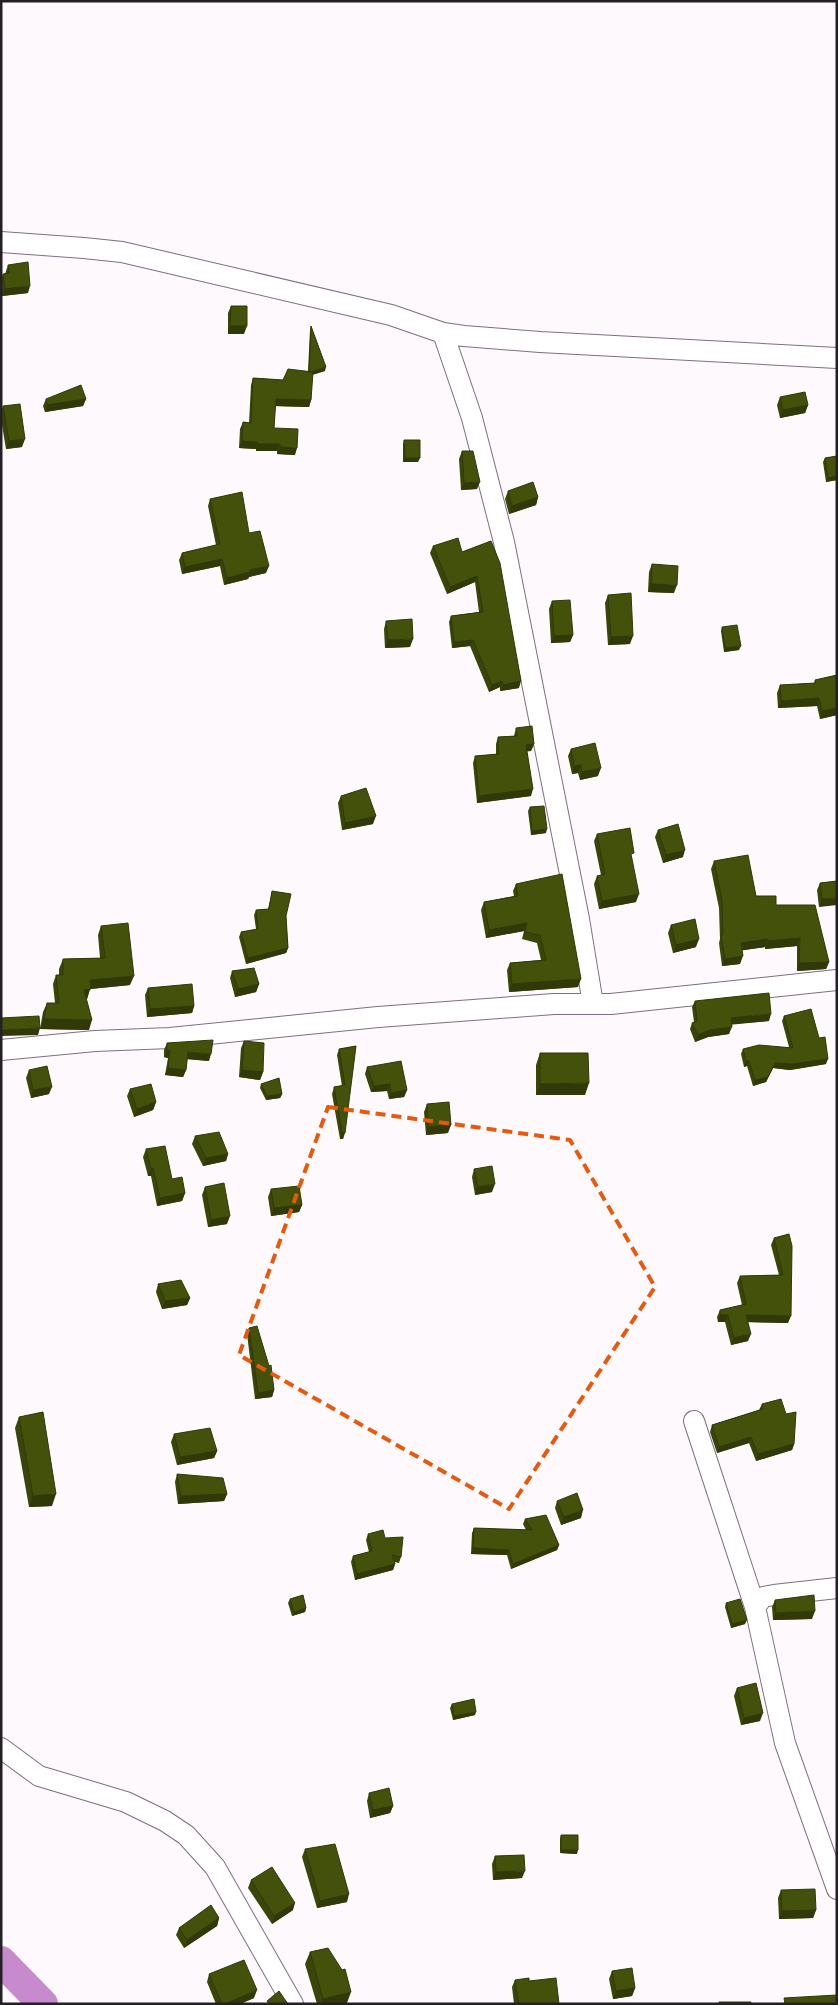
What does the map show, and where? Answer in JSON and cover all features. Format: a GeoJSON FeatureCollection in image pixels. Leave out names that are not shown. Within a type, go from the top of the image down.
{"type":"FeatureCollection","features":[{"type":"Feature","properties":{"kind":"street"},"geometry":{"type":"LineString","coordinates":[[1,242],[122,252],[391,316],[443,333],[464,336],[540,342],[837,358]]}},
{"type":"Feature","properties":{"kind":"street"},"geometry":{"type":"LineString","coordinates":[[443,333],[472,418],[504,542],[579,919],[594,1004]]}},
{"type":"Feature","properties":{"kind":"street"},"geometry":{"type":"LineString","coordinates":[[1,1050],[96,1041],[170,1038],[378,1017],[554,1004],[611,1004],[837,980]]}},
{"type":"Feature","properties":{"kind":"street"},"geometry":{"type":"LineString","coordinates":[[694,1422],[734,1550],[755,1607],[785,1743],[837,1889]]}},
{"type":"Feature","properties":{"kind":"street"},"geometry":{"type":"LineString","coordinates":[[755,1607],[763,1597],[837,1588]]}},
{"type":"Feature","properties":{"kind":"street"},"geometry":{"type":"LineString","coordinates":[[1,1748],[39,1776],[126,1802],[165,1820],[186,1835],[215,1867],[293,2004]]}},
{"type":"Feature","properties":{"kind":"highlighted area"},"geometry":{"type":"Polygon","coordinates":[[[328,1107],[570,1140],[655,1287],[509,1509],[239,1355],[328,1107]]]}},
{"type":"Feature","properties":{"kind":"building"},"geometry":{"type":"Polygon","coordinates":[[[28,262],[30,286],[5,289],[3,274],[9,273],[8,265],[28,262]]]}},
{"type":"Feature","properties":{"kind":"building"},"geometry":{"type":"Polygon","coordinates":[[[231,306],[247,306],[247,326],[230,326],[231,306]]]}},
{"type":"Feature","properties":{"kind":"building"},"geometry":{"type":"Polygon","coordinates":[[[311,326],[326,367],[309,372],[311,326]]]}},
{"type":"Feature","properties":{"kind":"building"},"geometry":{"type":"Polygon","coordinates":[[[288,369],[313,372],[311,400],[276,399],[274,428],[298,429],[297,448],[280,447],[280,444],[258,444],[258,442],[242,441],[243,422],[251,423],[253,378],[283,380],[288,369]]]}},
{"type":"Feature","properties":{"kind":"building"},"geometry":{"type":"Polygon","coordinates":[[[81,385],[86,399],[47,405],[46,399],[81,385]]]}},
{"type":"Feature","properties":{"kind":"building"},"geometry":{"type":"Polygon","coordinates":[[[805,392],[808,405],[783,410],[780,397],[805,392]]]}},
{"type":"Feature","properties":{"kind":"building"},"geometry":{"type":"Polygon","coordinates":[[[20,404],[25,439],[9,441],[3,406],[20,404]]]}},
{"type":"Feature","properties":{"kind":"building"},"geometry":{"type":"Polygon","coordinates":[[[404,440],[420,440],[420,458],[405,458],[404,440]]]}},
{"type":"Feature","properties":{"kind":"building"},"geometry":{"type":"Polygon","coordinates":[[[462,451],[473,451],[480,482],[464,483],[462,451]]]}},
{"type":"Feature","properties":{"kind":"building"},"geometry":{"type":"Polygon","coordinates":[[[837,456],[837,476],[828,478],[825,458],[837,456]]]}},
{"type":"Feature","properties":{"kind":"building"},"geometry":{"type":"Polygon","coordinates":[[[533,482],[538,497],[512,506],[508,491],[533,482]]]}},
{"type":"Feature","properties":{"kind":"building"},"geometry":{"type":"Polygon","coordinates":[[[242,492],[249,533],[260,531],[269,566],[227,578],[222,559],[185,567],[182,553],[220,544],[210,499],[242,492]]]}},
{"type":"Feature","properties":{"kind":"building"},"geometry":{"type":"Polygon","coordinates":[[[458,538],[462,552],[491,541],[500,563],[521,681],[503,685],[502,681],[492,685],[473,640],[454,642],[451,616],[483,612],[477,576],[450,587],[433,546],[458,538]]]}},
{"type":"Feature","properties":{"kind":"building"},"geometry":{"type":"Polygon","coordinates":[[[652,564],[678,566],[677,585],[651,584],[652,564]]]}},
{"type":"Feature","properties":{"kind":"building"},"geometry":{"type":"Polygon","coordinates":[[[631,593],[633,636],[611,637],[608,595],[631,593]]]}},
{"type":"Feature","properties":{"kind":"building"},"geometry":{"type":"Polygon","coordinates":[[[570,600],[573,635],[554,636],[552,601],[570,600]]]}},
{"type":"Feature","properties":{"kind":"building"},"geometry":{"type":"Polygon","coordinates":[[[412,619],[413,639],[388,640],[386,621],[412,619]]]}},
{"type":"Feature","properties":{"kind":"building"},"geometry":{"type":"Polygon","coordinates":[[[737,625],[741,646],[725,648],[722,627],[737,625]]]}},
{"type":"Feature","properties":{"kind":"building"},"geometry":{"type":"Polygon","coordinates":[[[837,675],[837,708],[822,711],[819,698],[781,701],[780,685],[816,683],[815,680],[837,675]]]}},
{"type":"Feature","properties":{"kind":"building"},"geometry":{"type":"Polygon","coordinates":[[[532,726],[534,744],[526,745],[533,789],[479,796],[475,756],[499,754],[498,737],[517,736],[516,728],[532,726]]]}},
{"type":"Feature","properties":{"kind":"building"},"geometry":{"type":"Polygon","coordinates":[[[595,743],[601,768],[582,772],[581,765],[574,766],[571,749],[595,743]]]}},
{"type":"Feature","properties":{"kind":"building"},"geometry":{"type":"Polygon","coordinates":[[[366,788],[376,816],[345,823],[341,796],[366,788]]]}},
{"type":"Feature","properties":{"kind":"building"},"geometry":{"type":"Polygon","coordinates":[[[544,806],[547,829],[532,831],[530,807],[544,806]]]}},
{"type":"Feature","properties":{"kind":"building"},"geometry":{"type":"Polygon","coordinates":[[[678,824],[685,850],[666,855],[658,830],[678,824]]]}},
{"type":"Feature","properties":{"kind":"building"},"geometry":{"type":"Polygon","coordinates":[[[630,828],[634,853],[631,854],[639,894],[602,901],[597,876],[605,874],[597,834],[630,828]]]}},
{"type":"Feature","properties":{"kind":"building"},"geometry":{"type":"Polygon","coordinates":[[[748,855],[756,896],[776,896],[776,905],[815,905],[829,962],[799,963],[800,938],[768,941],[768,939],[741,943],[743,956],[725,959],[721,935],[723,935],[722,900],[714,861],[748,855]]]}},
{"type":"Feature","properties":{"kind":"building"},"geometry":{"type":"Polygon","coordinates":[[[562,874],[581,979],[512,984],[510,963],[546,960],[540,935],[525,932],[527,923],[489,930],[484,902],[518,896],[516,884],[562,874]]]}},
{"type":"Feature","properties":{"kind":"building"},"geometry":{"type":"Polygon","coordinates":[[[837,881],[837,898],[822,899],[820,883],[837,881]]]}},
{"type":"Feature","properties":{"kind":"building"},"geometry":{"type":"Polygon","coordinates":[[[272,891],[291,894],[286,916],[288,948],[248,958],[241,932],[258,929],[256,910],[269,909],[272,891]]]}},
{"type":"Feature","properties":{"kind":"building"},"geometry":{"type":"Polygon","coordinates":[[[695,919],[699,939],[676,945],[671,925],[695,919]]]}},
{"type":"Feature","properties":{"kind":"building"},"geometry":{"type":"Polygon","coordinates":[[[128,923],[134,976],[90,980],[91,989],[84,990],[92,1020],[44,1019],[47,1003],[59,1003],[56,975],[63,975],[63,959],[105,958],[101,926],[128,923]]]}},
{"type":"Feature","properties":{"kind":"building"},"geometry":{"type":"Polygon","coordinates":[[[254,968],[259,984],[238,989],[232,971],[254,968]]]}},
{"type":"Feature","properties":{"kind":"building"},"geometry":{"type":"Polygon","coordinates":[[[192,984],[194,1006],[150,1009],[148,988],[192,984]]]}},
{"type":"Feature","properties":{"kind":"building"},"geometry":{"type":"Polygon","coordinates":[[[769,993],[771,1014],[731,1018],[732,1027],[710,1030],[698,1035],[692,1023],[697,1021],[695,1001],[769,993]]]}},
{"type":"Feature","properties":{"kind":"building"},"geometry":{"type":"Polygon","coordinates":[[[811,1009],[819,1038],[825,1037],[828,1059],[792,1064],[775,1063],[768,1077],[755,1080],[749,1061],[746,1061],[743,1049],[759,1045],[793,1048],[784,1016],[811,1009]]]}},
{"type":"Feature","properties":{"kind":"building"},"geometry":{"type":"Polygon","coordinates":[[[39,1016],[40,1028],[1,1030],[1,1018],[39,1016]]]}},
{"type":"Feature","properties":{"kind":"building"},"geometry":{"type":"Polygon","coordinates":[[[213,1040],[211,1054],[188,1052],[186,1070],[168,1068],[170,1051],[167,1050],[167,1043],[213,1040]]]}},
{"type":"Feature","properties":{"kind":"building"},"geometry":{"type":"Polygon","coordinates":[[[244,1041],[264,1043],[263,1072],[242,1070],[244,1041]]]}},
{"type":"Feature","properties":{"kind":"building"},"geometry":{"type":"Polygon","coordinates":[[[356,1046],[345,1133],[342,1133],[334,1087],[345,1085],[339,1049],[356,1046]]]}},
{"type":"Feature","properties":{"kind":"building"},"geometry":{"type":"Polygon","coordinates":[[[540,1053],[588,1053],[589,1083],[540,1084],[540,1053]]]}},
{"type":"Feature","properties":{"kind":"building"},"geometry":{"type":"Polygon","coordinates":[[[401,1061],[407,1090],[391,1093],[390,1084],[374,1086],[367,1067],[401,1061]]]}},
{"type":"Feature","properties":{"kind":"building"},"geometry":{"type":"Polygon","coordinates":[[[47,1066],[52,1087],[33,1090],[29,1070],[47,1066]]]}},
{"type":"Feature","properties":{"kind":"building"},"geometry":{"type":"Polygon","coordinates":[[[279,1078],[282,1094],[267,1096],[261,1084],[279,1078]]]}},
{"type":"Feature","properties":{"kind":"building"},"geometry":{"type":"Polygon","coordinates":[[[151,1084],[156,1102],[137,1109],[130,1089],[151,1084]]]}},
{"type":"Feature","properties":{"kind":"building"},"geometry":{"type":"Polygon","coordinates":[[[449,1102],[451,1125],[428,1127],[427,1104],[449,1102]]]}},
{"type":"Feature","properties":{"kind":"building"},"geometry":{"type":"Polygon","coordinates":[[[219,1132],[228,1154],[206,1158],[195,1136],[219,1132]]]}},
{"type":"Feature","properties":{"kind":"building"},"geometry":{"type":"Polygon","coordinates":[[[165,1146],[172,1179],[182,1177],[185,1193],[160,1198],[153,1168],[151,1169],[146,1149],[165,1146]]]}},
{"type":"Feature","properties":{"kind":"building"},"geometry":{"type":"Polygon","coordinates":[[[492,1166],[495,1184],[478,1187],[474,1169],[492,1166]]]}},
{"type":"Feature","properties":{"kind":"building"},"geometry":{"type":"Polygon","coordinates":[[[224,1183],[230,1216],[211,1220],[205,1187],[224,1183]]]}},
{"type":"Feature","properties":{"kind":"building"},"geometry":{"type":"Polygon","coordinates":[[[299,1186],[302,1205],[274,1208],[271,1189],[299,1186]]]}},
{"type":"Feature","properties":{"kind":"building"},"geometry":{"type":"Polygon","coordinates":[[[789,1234],[792,1246],[791,1316],[746,1315],[751,1334],[734,1338],[728,1315],[720,1315],[720,1310],[746,1304],[740,1276],[783,1275],[774,1238],[789,1234]]]}},
{"type":"Feature","properties":{"kind":"building"},"geometry":{"type":"Polygon","coordinates":[[[181,1280],[190,1298],[165,1301],[158,1284],[181,1280]]]}},
{"type":"Feature","properties":{"kind":"building"},"geometry":{"type":"Polygon","coordinates":[[[257,1326],[269,1366],[271,1365],[274,1390],[258,1393],[249,1328],[257,1326]]]}},
{"type":"Feature","properties":{"kind":"building"},"geometry":{"type":"Polygon","coordinates":[[[781,1399],[786,1414],[796,1412],[794,1444],[758,1454],[751,1437],[719,1447],[712,1425],[763,1409],[762,1404],[781,1399]]]}},
{"type":"Feature","properties":{"kind":"building"},"geometry":{"type":"Polygon","coordinates":[[[43,1412],[56,1494],[33,1496],[19,1417],[43,1412]]]}},
{"type":"Feature","properties":{"kind":"building"},"geometry":{"type":"Polygon","coordinates":[[[210,1428],[217,1451],[180,1457],[174,1434],[210,1428]]]}},
{"type":"Feature","properties":{"kind":"building"},"geometry":{"type":"Polygon","coordinates":[[[177,1474],[223,1478],[227,1494],[181,1496],[177,1474]]]}},
{"type":"Feature","properties":{"kind":"building"},"geometry":{"type":"Polygon","coordinates":[[[577,1493],[583,1510],[564,1517],[557,1501],[577,1493]]]}},
{"type":"Feature","properties":{"kind":"building"},"geometry":{"type":"Polygon","coordinates":[[[546,1515],[559,1545],[513,1564],[509,1550],[473,1548],[474,1528],[532,1530],[525,1519],[546,1515]]]}},
{"type":"Feature","properties":{"kind":"building"},"geometry":{"type":"Polygon","coordinates":[[[383,1530],[385,1538],[403,1537],[401,1557],[392,1555],[395,1564],[357,1574],[353,1556],[372,1551],[368,1534],[383,1530]]]}},
{"type":"Feature","properties":{"kind":"building"},"geometry":{"type":"Polygon","coordinates":[[[303,1595],[306,1608],[294,1612],[290,1599],[303,1595]]]}},
{"type":"Feature","properties":{"kind":"building"},"geometry":{"type":"Polygon","coordinates":[[[814,1595],[815,1611],[776,1613],[775,1600],[814,1595]]]}},
{"type":"Feature","properties":{"kind":"building"},"geometry":{"type":"Polygon","coordinates":[[[740,1599],[747,1620],[732,1624],[726,1603],[740,1599]]]}},
{"type":"Feature","properties":{"kind":"building"},"geometry":{"type":"Polygon","coordinates":[[[756,1683],[763,1713],[744,1718],[737,1688],[756,1683]]]}},
{"type":"Feature","properties":{"kind":"building"},"geometry":{"type":"Polygon","coordinates":[[[474,1699],[476,1712],[454,1716],[452,1704],[474,1699]]]}},
{"type":"Feature","properties":{"kind":"building"},"geometry":{"type":"Polygon","coordinates":[[[389,1788],[393,1806],[373,1810],[369,1793],[389,1788]]]}},
{"type":"Feature","properties":{"kind":"building"},"geometry":{"type":"Polygon","coordinates":[[[561,1835],[578,1835],[578,1850],[561,1850],[561,1835]]]}},
{"type":"Feature","properties":{"kind":"building"},"geometry":{"type":"Polygon","coordinates":[[[335,1844],[349,1894],[320,1901],[305,1849],[335,1844]]]}},
{"type":"Feature","properties":{"kind":"building"},"geometry":{"type":"Polygon","coordinates":[[[524,1855],[525,1871],[496,1872],[495,1856],[524,1855]]]}},
{"type":"Feature","properties":{"kind":"building"},"geometry":{"type":"Polygon","coordinates":[[[272,1867],[295,1903],[274,1916],[251,1880],[272,1867]]]}},
{"type":"Feature","properties":{"kind":"building"},"geometry":{"type":"Polygon","coordinates":[[[815,1889],[816,1910],[782,1911],[781,1890],[815,1889]]]}},
{"type":"Feature","properties":{"kind":"building"},"geometry":{"type":"Polygon","coordinates":[[[211,1905],[219,1918],[187,1940],[179,1928],[211,1905]]]}},
{"type":"Feature","properties":{"kind":"building"},"geometry":{"type":"Polygon","coordinates":[[[328,1948],[342,1970],[345,1969],[351,1992],[323,1999],[310,1952],[328,1948]]]}},
{"type":"Feature","properties":{"kind":"building"},"geometry":{"type":"Polygon","coordinates":[[[244,1960],[257,1990],[222,2004],[209,1974],[244,1960]]]}},
{"type":"Feature","properties":{"kind":"building"},"geometry":{"type":"Polygon","coordinates":[[[632,1968],[635,1988],[616,1991],[612,1971],[632,1968]]]}},
{"type":"Feature","properties":{"kind":"building"},"geometry":{"type":"Polygon","coordinates":[[[529,1978],[529,1981],[556,1978],[559,2004],[519,2004],[515,1980],[529,1978]]]}},
{"type":"Feature","properties":{"kind":"building"},"geometry":{"type":"Polygon","coordinates":[[[279,1991],[288,2004],[269,2004],[267,2001],[279,1991]]]}},
{"type":"Feature","properties":{"kind":"building"},"geometry":{"type":"Polygon","coordinates":[[[837,1995],[837,2004],[785,2004],[784,1998],[837,1995]]]}},
{"type":"Feature","properties":{"kind":"building"},"geometry":{"type":"Polygon","coordinates":[[[719,2002],[751,2002],[751,2004],[719,2004],[719,2002]]]}},
{"type":"Feature","properties":{"kind":"waterway"},"geometry":{"type":"LineString","coordinates":[[1,1961],[43,2004]]}}]}
